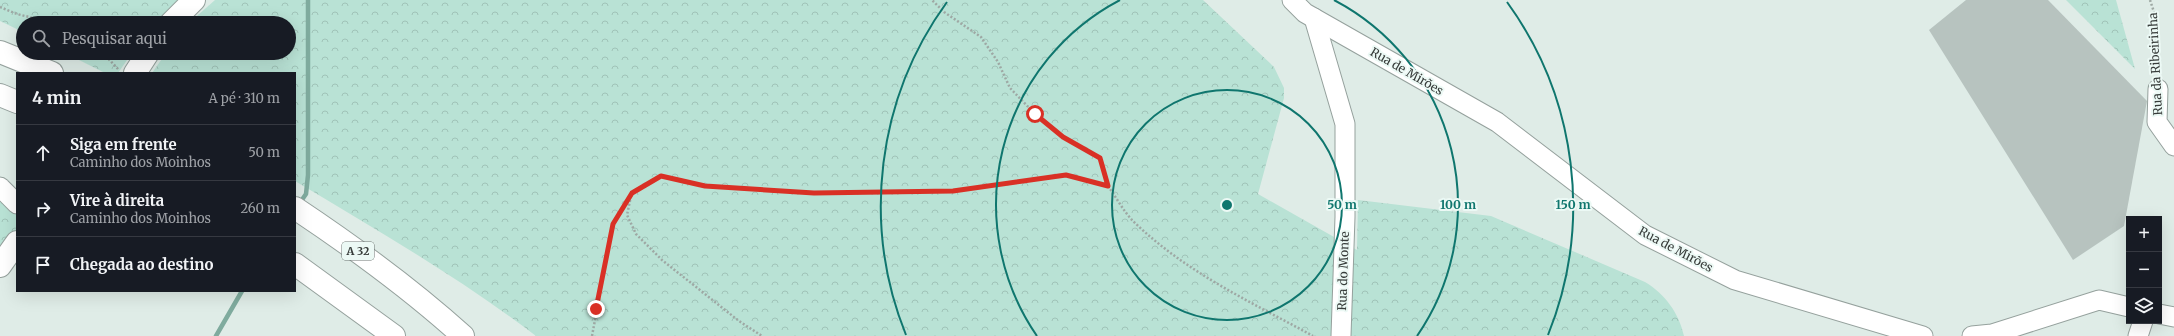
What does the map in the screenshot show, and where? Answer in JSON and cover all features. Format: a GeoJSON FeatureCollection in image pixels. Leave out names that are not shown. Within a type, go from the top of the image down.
{"type":"FeatureCollection","features":[{"type":"Feature","properties":{"kind":"main road"},"geometry":{"type":"LineString","coordinates":[[178,16],[194,0]]}},
{"type":"Feature","properties":{"kind":"main road"},"geometry":{"type":"LineString","coordinates":[[0,52],[16,58]]}},
{"type":"Feature","properties":{"kind":"main road"},"geometry":{"type":"LineString","coordinates":[[20,60],[50,72]]}},
{"type":"Feature","properties":{"kind":"main road"},"geometry":{"type":"LineString","coordinates":[[135,72],[143,60]]}},
{"type":"Feature","properties":{"kind":"main road"},"geometry":{"type":"LineString","coordinates":[[0,95],[16,102]]}},
{"type":"Feature","properties":{"kind":"main road","name":"A 32"},"geometry":{"type":"LineString","coordinates":[[296,209],[343,240],[419,296],[463,336]]}},
{"type":"Feature","properties":{"kind":"main road"},"geometry":{"type":"LineString","coordinates":[[0,266],[16,243]]}},
{"type":"Feature","properties":{"kind":"main road"},"geometry":{"type":"LineString","coordinates":[[296,265],[394,336]]}},
{"type":"Feature","properties":{"kind":"street","name":"Rua de Mirões"},"geometry":{"type":"LineString","coordinates":[[1292,0],[1305,13],[1497,122],[1645,235],[1736,280],[1923,336]]}},
{"type":"Feature","properties":{"kind":"street","name":"Rua do Monte"},"geometry":{"type":"LineString","coordinates":[[1314,18],[1345,124],[1345,217],[1341,336]]}},
{"type":"Feature","properties":{"kind":"street","name":"Rua da Ribeirinha"},"geometry":{"type":"LineString","coordinates":[[2158,89],[2157,122],[2174,146]]}},
{"type":"Feature","properties":{"kind":"street"},"geometry":{"type":"LineString","coordinates":[[0,187],[16,203]]}},
{"type":"Feature","properties":{"kind":"street"},"geometry":{"type":"LineString","coordinates":[[1972,336],[1992,334],[2099,300],[2126,306]]}},
{"type":"Feature","properties":{"kind":"street"},"geometry":{"type":"LineString","coordinates":[[2162,314],[2174,316]]}},
{"type":"Feature","properties":{"kind":"street"},"geometry":{"type":"LineString","coordinates":[[2138,336],[2142,324]]}},
{"type":"Feature","properties":{"kind":"path"},"geometry":{"type":"LineString","coordinates":[[932,0],[944,12],[981,37],[998,62],[1010,88],[1035,114],[1063,137],[1100,158],[1108,186],[1132,220],[1169,252],[1219,286],[1313,336]]}},
{"type":"Feature","properties":{"kind":"path","name":"Rua da Ribeirinha"},"geometry":{"type":"LineString","coordinates":[[2150,0],[2154,12],[2158,89]]}},
{"type":"Feature","properties":{"kind":"path"},"geometry":{"type":"LineString","coordinates":[[0,7],[25,16]]}},
{"type":"Feature","properties":{"kind":"path"},"geometry":{"type":"LineString","coordinates":[[110,60],[120,72]]}},
{"type":"Feature","properties":{"kind":"path"},"geometry":{"type":"LineString","coordinates":[[592,336],[613,224],[632,193],[661,176],[705,186],[814,193],[953,191],[1066,175],[1108,186]]}},
{"type":"Feature","properties":{"kind":"path"},"geometry":{"type":"LineString","coordinates":[[632,193],[627,215],[636,234],[662,260],[739,321],[762,336]]}},
{"type":"Feature","properties":{"kind":"green space"},"geometry":{"type":"Polygon","coordinates":[[[0,0],[179,0],[162,16],[16,16],[16,29],[0,21],[0,0]]]}},
{"type":"Feature","properties":{"kind":"green space"},"geometry":{"type":"Polygon","coordinates":[[[215,0],[1203,0],[1274,67],[1284,88],[1284,98],[1258,194],[1357,250],[1358,200],[1491,216],[1645,282],[1665,298],[1679,320],[1684,336],[536,336],[448,274],[296,182],[296,72],[153,72],[161,60],[296,60],[296,16],[197,16],[215,0]]]}},
{"type":"Feature","properties":{"kind":"green space"},"geometry":{"type":"Polygon","coordinates":[[[2066,0],[2116,0],[2135,69],[2066,0]]]}},
{"type":"Feature","properties":{"kind":"green space"},"geometry":{"type":"Polygon","coordinates":[[[79,60],[127,60],[119,72],[103,72],[79,60]]]}},
{"type":"Feature","properties":{"kind":"green space"},"geometry":{"type":"Polygon","coordinates":[[[0,187],[16,203],[16,243],[0,266],[0,187]]]}},
{"type":"Feature","properties":{"kind":"building"},"geometry":{"type":"Polygon","coordinates":[[[1966,0],[2048,0],[2147,101],[2124,226],[2073,260],[1929,30],[1966,0]]]}},
{"type":"Feature","properties":{"kind":"waterway"},"geometry":{"type":"LineString","coordinates":[[299,204],[306,194],[308,175],[308,0]]}},
{"type":"Feature","properties":{"kind":"waterway"},"geometry":{"type":"LineString","coordinates":[[216,336],[241,292]]}},
{"type":"Feature","properties":{"kind":"route"},"geometry":{"type":"LineString","coordinates":[[596,309],[613,224],[632,193],[661,176],[705,186],[814,193],[953,191],[1066,175],[1108,186],[1100,158],[1063,137],[1035,114]]}}]}
